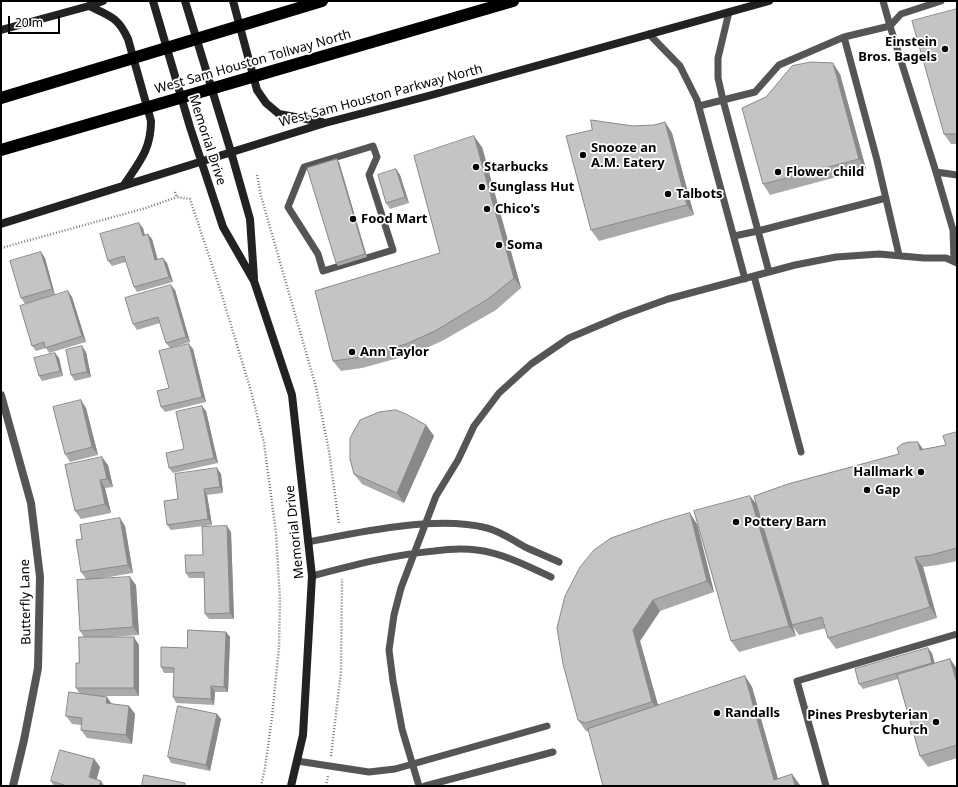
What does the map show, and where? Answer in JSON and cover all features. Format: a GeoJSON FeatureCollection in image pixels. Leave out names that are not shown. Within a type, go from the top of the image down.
{"type":"FeatureCollection","features":[{"type":"Feature","properties":{"kind":"highway"},"geometry":{"type":"LineString","coordinates":[[1,98],[322,1]]}},
{"type":"Feature","properties":{"kind":"highway","name":"West Sam Houston Tollway North"},"geometry":{"type":"LineString","coordinates":[[1,150],[513,1]]}},
{"type":"Feature","properties":{"kind":"main road"},"geometry":{"type":"LineString","coordinates":[[1,30],[103,1]]}},
{"type":"Feature","properties":{"kind":"main road","name":"Memorial Drive"},"geometry":{"type":"LineString","coordinates":[[153,1],[200,161],[223,227],[254,281],[292,395],[312,576],[302,735],[291,786]]}},
{"type":"Feature","properties":{"kind":"main road"},"geometry":{"type":"LineString","coordinates":[[233,1],[257,90],[266,104],[280,114],[325,123]]}},
{"type":"Feature","properties":{"kind":"main road","name":"West Sam Houston Parkway North"},"geometry":{"type":"LineString","coordinates":[[1,224],[325,123],[769,1]]}},
{"type":"Feature","properties":{"kind":"main road","name":"Memorial Drive"},"geometry":{"type":"LineString","coordinates":[[186,4],[250,219],[254,281]]}},
{"type":"Feature","properties":{"kind":"main road"},"geometry":{"type":"LineString","coordinates":[[89,6],[115,19],[123,28],[128,39],[151,121],[151,134],[146,152],[124,185]]}},
{"type":"Feature","properties":{"kind":"street","name":"Butterfly Lane"},"geometry":{"type":"LineString","coordinates":[[1,395],[31,503],[40,577],[38,668],[24,740],[13,786]]}},
{"type":"Feature","properties":{"kind":"lane"},"geometry":{"type":"LineString","coordinates":[[419,786],[402,729],[389,650],[391,631],[401,588],[436,496],[458,460],[474,426],[499,393],[531,364],[569,338],[621,316],[668,299],[769,272],[836,257],[879,254],[924,258],[946,258],[955,262],[955,230],[883,1]]}},
{"type":"Feature","properties":{"kind":"lane"},"geometry":{"type":"LineString","coordinates":[[699,106],[755,92],[779,65],[844,37],[890,26],[901,14],[941,1]]}},
{"type":"Feature","properties":{"kind":"lane"},"geometry":{"type":"LineString","coordinates":[[729,12],[718,58],[718,78],[769,272]]}},
{"type":"Feature","properties":{"kind":"lane"},"geometry":{"type":"LineString","coordinates":[[649,34],[680,66],[698,100],[745,279]]}},
{"type":"Feature","properties":{"kind":"lane"},"geometry":{"type":"LineString","coordinates":[[844,37],[877,160],[899,255]]}},
{"type":"Feature","properties":{"kind":"lane"},"geometry":{"type":"LineString","coordinates":[[373,146],[377,157],[369,175],[393,250],[323,271],[318,254],[288,207],[297,182],[304,167],[373,146]]}},
{"type":"Feature","properties":{"kind":"lane"},"geometry":{"type":"LineString","coordinates":[[936,172],[957,175]]}},
{"type":"Feature","properties":{"kind":"lane"},"geometry":{"type":"LineString","coordinates":[[734,236],[886,198]]}},
{"type":"Feature","properties":{"kind":"lane"},"geometry":{"type":"LineString","coordinates":[[754,276],[801,452]]}},
{"type":"Feature","properties":{"kind":"lane"},"geometry":{"type":"LineString","coordinates":[[308,542],[426,524],[470,524],[506,535],[559,562]]}},
{"type":"Feature","properties":{"kind":"lane"},"geometry":{"type":"LineString","coordinates":[[312,576],[369,561],[414,553],[450,549],[477,550],[501,556],[551,577]]}},
{"type":"Feature","properties":{"kind":"lane"},"geometry":{"type":"LineString","coordinates":[[826,786],[797,681],[957,634]]}},
{"type":"Feature","properties":{"kind":"lane"},"geometry":{"type":"LineString","coordinates":[[297,761],[369,772],[394,769],[546,726]]}},
{"type":"Feature","properties":{"kind":"lane"},"geometry":{"type":"LineString","coordinates":[[425,786],[553,752]]}},
{"type":"Feature","properties":{"kind":"path"},"geometry":{"type":"LineString","coordinates":[[257,175],[261,196],[316,387],[329,451],[340,536]]}},
{"type":"Feature","properties":{"kind":"path"},"geometry":{"type":"LineString","coordinates":[[175,192],[177,197]]}},
{"type":"Feature","properties":{"kind":"path"},"geometry":{"type":"LineString","coordinates":[[1,248],[146,208],[177,197],[190,199],[220,289],[251,392],[264,443],[276,533],[280,600],[279,647],[272,717],[261,786]]}},
{"type":"Feature","properties":{"kind":"path"},"geometry":{"type":"LineString","coordinates":[[326,786],[341,671],[341,568]]}},
{"type":"Feature","properties":{"kind":"building"},"geometry":{"type":"Polygon","coordinates":[[[957,9],[957,134],[944,134],[912,21],[957,9]]]}},
{"type":"Feature","properties":{"kind":"building"},"geometry":{"type":"Polygon","coordinates":[[[811,62],[833,63],[859,159],[763,184],[742,108],[766,97],[792,66],[811,62]]]}},
{"type":"Feature","properties":{"kind":"building"},"geometry":{"type":"Polygon","coordinates":[[[591,120],[633,126],[654,125],[665,122],[687,205],[591,230],[566,136],[592,130],[591,120]]]}},
{"type":"Feature","properties":{"kind":"building"},"geometry":{"type":"Polygon","coordinates":[[[474,136],[514,278],[488,299],[435,331],[406,344],[355,358],[333,361],[315,291],[440,253],[414,156],[474,136]]]}},
{"type":"Feature","properties":{"kind":"building"},"geometry":{"type":"Polygon","coordinates":[[[337,159],[365,254],[336,263],[307,168],[337,159]]]}},
{"type":"Feature","properties":{"kind":"building"},"geometry":{"type":"Polygon","coordinates":[[[396,169],[405,197],[386,203],[378,175],[396,169]]]}},
{"type":"Feature","properties":{"kind":"building"},"geometry":{"type":"Polygon","coordinates":[[[139,223],[143,236],[148,234],[155,260],[163,258],[169,277],[134,287],[124,256],[108,261],[100,234],[139,223]]]}},
{"type":"Feature","properties":{"kind":"building"},"geometry":{"type":"Polygon","coordinates":[[[41,252],[52,289],[21,298],[10,261],[41,252]]]}},
{"type":"Feature","properties":{"kind":"building"},"geometry":{"type":"Polygon","coordinates":[[[171,285],[186,337],[166,343],[158,317],[133,324],[125,298],[171,285]]]}},
{"type":"Feature","properties":{"kind":"building"},"geometry":{"type":"Polygon","coordinates":[[[68,291],[82,336],[45,348],[44,342],[32,346],[20,306],[68,291]]]}},
{"type":"Feature","properties":{"kind":"building"},"geometry":{"type":"Polygon","coordinates":[[[189,344],[202,397],[161,407],[157,391],[169,388],[159,351],[189,344]]]}},
{"type":"Feature","properties":{"kind":"building"},"geometry":{"type":"Polygon","coordinates":[[[82,346],[87,372],[71,375],[66,350],[82,346]]]}},
{"type":"Feature","properties":{"kind":"building"},"geometry":{"type":"Polygon","coordinates":[[[55,353],[60,371],[39,376],[34,358],[55,353]]]}},
{"type":"Feature","properties":{"kind":"building"},"geometry":{"type":"Polygon","coordinates":[[[81,400],[92,447],[65,454],[53,407],[81,400]]]}},
{"type":"Feature","properties":{"kind":"building"},"geometry":{"type":"Polygon","coordinates":[[[202,406],[214,458],[169,468],[166,453],[184,449],[176,412],[202,406]]]}},
{"type":"Feature","properties":{"kind":"building"},"geometry":{"type":"Polygon","coordinates":[[[396,410],[426,425],[397,493],[354,474],[350,459],[350,438],[360,420],[379,412],[396,410]]]}},
{"type":"Feature","properties":{"kind":"building"},"geometry":{"type":"Polygon","coordinates":[[[957,432],[957,548],[931,555],[915,557],[930,607],[828,638],[822,617],[792,625],[754,496],[788,484],[899,454],[897,448],[902,444],[909,442],[918,442],[920,450],[946,445],[943,436],[957,432]]]}},
{"type":"Feature","properties":{"kind":"building"},"geometry":{"type":"Polygon","coordinates":[[[102,457],[107,479],[100,480],[105,504],[75,511],[65,465],[102,457]]]}},
{"type":"Feature","properties":{"kind":"building"},"geometry":{"type":"Polygon","coordinates":[[[217,468],[220,487],[204,489],[208,519],[167,525],[164,501],[178,499],[175,474],[217,468]]]}},
{"type":"Feature","properties":{"kind":"building"},"geometry":{"type":"Polygon","coordinates":[[[750,496],[789,626],[731,641],[694,511],[750,496]]]}},
{"type":"Feature","properties":{"kind":"building"},"geometry":{"type":"Polygon","coordinates":[[[690,513],[707,581],[653,600],[633,630],[652,702],[585,723],[578,720],[563,664],[557,628],[565,596],[580,567],[594,550],[611,538],[690,513]]]}},
{"type":"Feature","properties":{"kind":"building"},"geometry":{"type":"Polygon","coordinates":[[[120,518],[128,565],[81,572],[76,540],[82,539],[80,525],[120,518]]]}},
{"type":"Feature","properties":{"kind":"building"},"geometry":{"type":"Polygon","coordinates":[[[227,526],[230,613],[205,614],[204,572],[186,573],[185,555],[203,555],[202,527],[227,526]]]}},
{"type":"Feature","properties":{"kind":"building"},"geometry":{"type":"Polygon","coordinates":[[[130,577],[133,627],[80,631],[77,580],[130,577]]]}},
{"type":"Feature","properties":{"kind":"building"},"geometry":{"type":"Polygon","coordinates":[[[188,630],[226,632],[224,687],[211,686],[211,699],[173,697],[174,668],[161,667],[161,647],[187,648],[188,630]]]}},
{"type":"Feature","properties":{"kind":"building"},"geometry":{"type":"Polygon","coordinates":[[[79,637],[134,637],[134,688],[76,688],[76,663],[79,663],[79,637]]]}},
{"type":"Feature","properties":{"kind":"building"},"geometry":{"type":"Polygon","coordinates":[[[928,648],[932,663],[859,684],[855,669],[928,648]]]}},
{"type":"Feature","properties":{"kind":"building","name":"Pines Presbyterian Church"},"geometry":{"type":"Polygon","coordinates":[[[950,659],[957,680],[957,745],[920,756],[897,675],[950,659]]]}},
{"type":"Feature","properties":{"kind":"building","name":"Randalls"},"geometry":{"type":"Polygon","coordinates":[[[745,676],[774,780],[792,774],[795,786],[603,786],[588,729],[745,676]]]}},
{"type":"Feature","properties":{"kind":"building"},"geometry":{"type":"Polygon","coordinates":[[[69,692],[107,697],[106,703],[129,706],[126,735],[81,730],[82,718],[66,716],[69,692]]]}},
{"type":"Feature","properties":{"kind":"building"},"geometry":{"type":"Polygon","coordinates":[[[178,706],[217,714],[206,765],[168,757],[178,706]]]}},
{"type":"Feature","properties":{"kind":"building"},"geometry":{"type":"Polygon","coordinates":[[[60,750],[94,759],[89,777],[101,781],[99,786],[64,786],[51,781],[60,750]]]}},
{"type":"Feature","properties":{"kind":"building"},"geometry":{"type":"Polygon","coordinates":[[[144,775],[185,783],[185,786],[142,786],[144,775]]]}},
{"type":"Feature","properties":{"kind":"place","name":"Einstein Bros. Bagels"},"geometry":{"type":"Point","coordinates":[945,49]}},
{"type":"Feature","properties":{"kind":"place","name":"Snooze an A.M. Eatery"},"geometry":{"type":"Point","coordinates":[583,155]}},
{"type":"Feature","properties":{"kind":"place","name":"Starbucks"},"geometry":{"type":"Point","coordinates":[476,167]}},
{"type":"Feature","properties":{"kind":"place","name":"Flower child"},"geometry":{"type":"Point","coordinates":[778,172]}},
{"type":"Feature","properties":{"kind":"place","name":"Sunglass Hut"},"geometry":{"type":"Point","coordinates":[482,187]}},
{"type":"Feature","properties":{"kind":"place","name":"Talbots"},"geometry":{"type":"Point","coordinates":[668,194]}},
{"type":"Feature","properties":{"kind":"place","name":"Chico's"},"geometry":{"type":"Point","coordinates":[487,209]}},
{"type":"Feature","properties":{"kind":"place","name":"Food Mart"},"geometry":{"type":"Point","coordinates":[353,219]}},
{"type":"Feature","properties":{"kind":"place","name":"Soma"},"geometry":{"type":"Point","coordinates":[499,245]}},
{"type":"Feature","properties":{"kind":"place","name":"Ann Taylor"},"geometry":{"type":"Point","coordinates":[352,352]}},
{"type":"Feature","properties":{"kind":"place","name":"Hallmark"},"geometry":{"type":"Point","coordinates":[921,472]}},
{"type":"Feature","properties":{"kind":"place","name":"Gap"},"geometry":{"type":"Point","coordinates":[867,490]}},
{"type":"Feature","properties":{"kind":"place","name":"Pottery Barn"},"geometry":{"type":"Point","coordinates":[736,522]}},
{"type":"Feature","properties":{"kind":"place","name":"Randalls"},"geometry":{"type":"Point","coordinates":[717,713]}},
{"type":"Feature","properties":{"kind":"place","name":"Pines Presbyterian Church"},"geometry":{"type":"Point","coordinates":[936,722]}}]}
